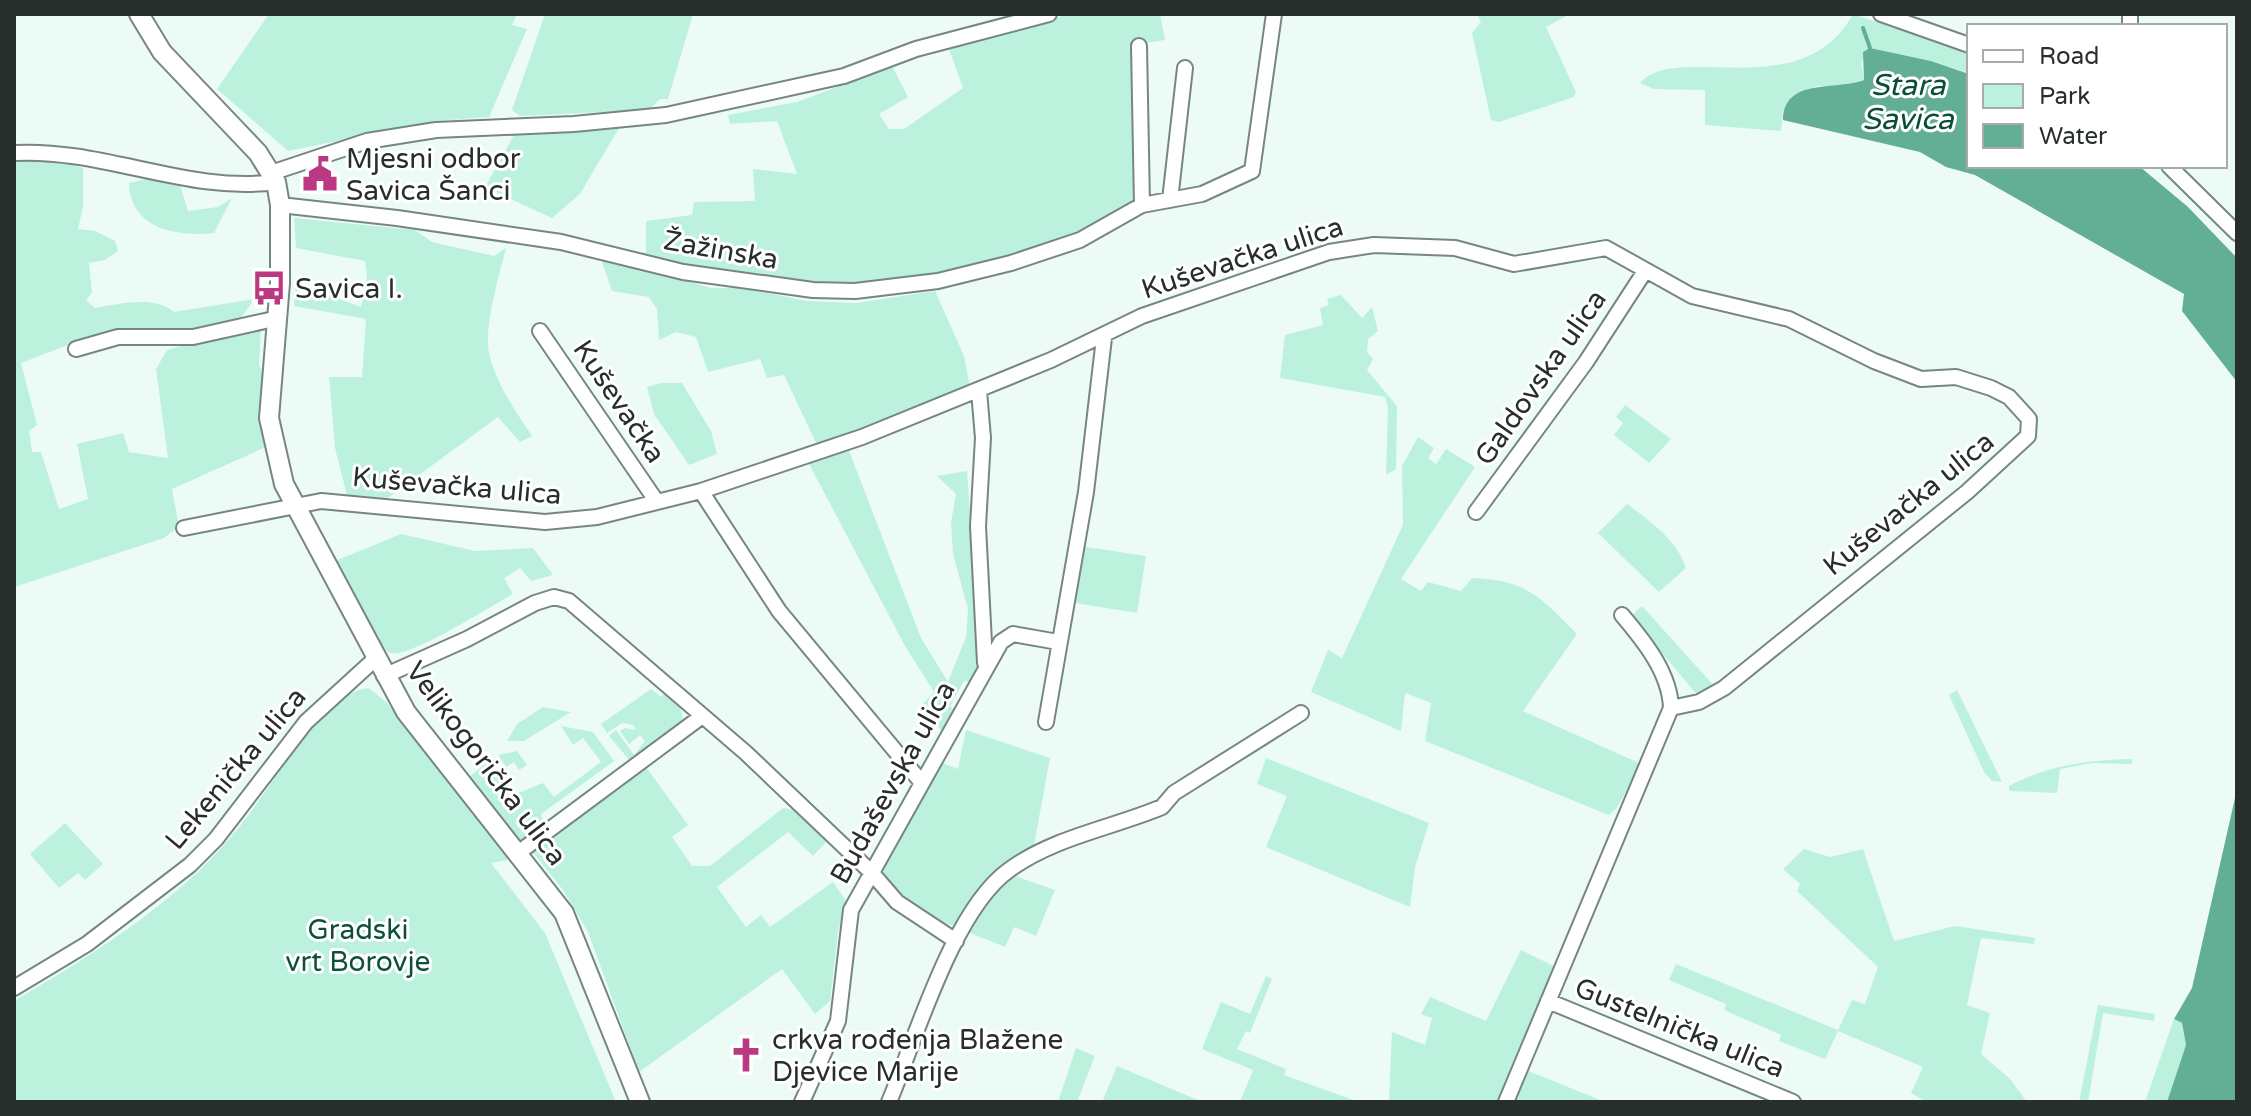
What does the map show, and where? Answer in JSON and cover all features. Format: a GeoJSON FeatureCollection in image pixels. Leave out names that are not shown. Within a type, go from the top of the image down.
{"type":"FeatureCollection","features":[{"type":"Feature","properties":{"kind":"street","name":"Velikogorička ulica"},"geometry":{"type":"LineString","coordinates":[[139,14],[162,52],[237,129],[274,178],[280,205],[280,283],[274,319],[269,418],[277,465],[294,506],[380,667],[422,733],[556,900],[576,937],[640,1102]]}},
{"type":"Feature","properties":{"kind":"street"},"geometry":{"type":"LineString","coordinates":[[14,153],[62,154],[224,185],[274,178],[367,141],[436,130],[574,124],[666,115],[844,76],[916,49],[1049,14]]}},
{"type":"Feature","properties":{"kind":"street","name":"Žažinska"},"geometry":{"type":"LineString","coordinates":[[280,205],[561,242],[683,272],[844,291],[938,281],[1011,263],[1080,240],[1142,205],[1202,194],[1252,171],[1274,14]]}},
{"type":"Feature","properties":{"kind":"street"},"geometry":{"type":"LineString","coordinates":[[1881,14],[1967,44]]}},
{"type":"Feature","properties":{"kind":"street"},"geometry":{"type":"LineString","coordinates":[[1139,46],[1142,205]]}},
{"type":"Feature","properties":{"kind":"street"},"geometry":{"type":"LineString","coordinates":[[1170,200],[1185,68]]}},
{"type":"Feature","properties":{"kind":"street"},"geometry":{"type":"LineString","coordinates":[[2171,168],[2237,233]]}},
{"type":"Feature","properties":{"kind":"street","name":"Kuševačka ulica"},"geometry":{"type":"LineString","coordinates":[[184,528],[294,506],[339,501],[561,522],[597,517],[701,491],[862,437],[1104,338],[1142,316],[1350,247],[1455,248],[1514,264],[1606,248],[1692,296],[1799,323],[1874,361],[1921,379],[1956,377],[1991,388],[2009,397],[2024,412],[2030,427],[2019,446],[1967,492],[1724,688],[1699,702],[1671,708]]}},
{"type":"Feature","properties":{"kind":"street","name":"Galdovska ulica"},"geometry":{"type":"LineString","coordinates":[[1476,512],[1570,384],[1645,271]]}},
{"type":"Feature","properties":{"kind":"street"},"geometry":{"type":"LineString","coordinates":[[76,349],[118,337],[193,337],[274,319]]}},
{"type":"Feature","properties":{"kind":"street","name":"Kuševačka"},"geometry":{"type":"LineString","coordinates":[[540,331],[657,502]]}},
{"type":"Feature","properties":{"kind":"street"},"geometry":{"type":"LineString","coordinates":[[1046,722],[1086,492],[1104,338]]}},
{"type":"Feature","properties":{"kind":"street"},"geometry":{"type":"LineString","coordinates":[[979,391],[983,438],[979,547],[985,667]]}},
{"type":"Feature","properties":{"kind":"street"},"geometry":{"type":"LineString","coordinates":[[701,491],[779,611],[922,783]]}},
{"type":"Feature","properties":{"kind":"street","name":"Lekenička ulica"},"geometry":{"type":"LineString","coordinates":[[14,988],[87,944],[190,865],[216,839],[306,722],[380,667],[467,639],[535,603],[560,597],[701,717]]}},
{"type":"Feature","properties":{"kind":"street"},"geometry":{"type":"LineString","coordinates":[[1506,1102],[1671,708],[1666,685],[1653,658],[1622,615]]}},
{"type":"Feature","properties":{"kind":"street","name":"Budaševska ulica"},"geometry":{"type":"LineString","coordinates":[[802,1102],[838,1021],[851,910],[985,667],[1008,635],[1058,642]]}},
{"type":"Feature","properties":{"kind":"street"},"geometry":{"type":"LineString","coordinates":[[889,1102],[956,941],[986,893],[1009,870],[1061,843],[1162,807],[1174,793],[1301,713]]}},
{"type":"Feature","properties":{"kind":"street"},"geometry":{"type":"LineString","coordinates":[[518,853],[701,717],[746,753],[909,912],[956,941]]}},
{"type":"Feature","properties":{"kind":"street","name":"Gustelnička ulica"},"geometry":{"type":"LineString","coordinates":[[1548,1001],[1793,1102]]}},
{"type":"Feature","properties":{"kind":"green space"},"geometry":{"type":"Polygon","coordinates":[[[269,14],[517,14],[512,25],[527,29],[489,117],[436,121],[288,151],[217,89],[269,14]]]}},
{"type":"Feature","properties":{"kind":"green space"},"geometry":{"type":"Polygon","coordinates":[[[545,14],[693,14],[668,99],[660,99],[649,110],[520,116],[512,110],[545,14]]]}},
{"type":"Feature","properties":{"kind":"green space"},"geometry":{"type":"Polygon","coordinates":[[[1070,14],[1160,14],[1165,40],[1144,43],[1138,198],[1108,218],[1074,236],[998,263],[919,281],[880,286],[823,287],[632,255],[646,252],[646,221],[692,215],[694,202],[755,201],[753,169],[797,174],[777,121],[730,124],[728,115],[797,102],[892,66],[908,97],[879,114],[889,129],[904,129],[963,88],[949,49],[1070,14]]]}},
{"type":"Feature","properties":{"kind":"green space"},"geometry":{"type":"Polygon","coordinates":[[[1477,14],[1570,14],[1546,27],[1576,92],[1574,97],[1499,122],[1491,120],[1472,33],[1481,22],[1477,14]]]}},
{"type":"Feature","properties":{"kind":"green space"},"geometry":{"type":"Polygon","coordinates":[[[1853,14],[1967,53],[1967,72],[1870,48],[1861,63],[1864,80],[1848,86],[1816,86],[1783,111],[1781,131],[1705,125],[1705,90],[1654,89],[1640,83],[1658,72],[1682,68],[1773,66],[1803,58],[1831,42],[1853,14]]]}},
{"type":"Feature","properties":{"kind":"green space"},"geometry":{"type":"Polygon","coordinates":[[[619,128],[580,194],[552,218],[485,187],[514,135],[619,128]]]}},
{"type":"Feature","properties":{"kind":"green space"},"geometry":{"type":"Polygon","coordinates":[[[14,157],[55,160],[83,168],[83,207],[78,229],[95,231],[115,241],[118,251],[105,260],[89,263],[92,293],[86,300],[95,308],[147,302],[174,312],[254,299],[240,320],[200,331],[129,330],[92,336],[21,363],[37,425],[29,431],[32,452],[41,452],[59,509],[88,499],[77,444],[123,433],[129,452],[168,458],[156,369],[167,350],[225,333],[261,330],[261,407],[268,446],[172,489],[179,526],[164,538],[14,587],[14,157]]]}},
{"type":"Feature","properties":{"kind":"green space"},"geometry":{"type":"Polygon","coordinates":[[[150,178],[180,185],[188,211],[218,207],[232,198],[214,233],[171,231],[147,220],[131,199],[129,183],[150,178]]]}},
{"type":"Feature","properties":{"kind":"green space"},"geometry":{"type":"Polygon","coordinates":[[[294,218],[415,230],[432,242],[494,256],[506,248],[490,315],[489,353],[501,386],[532,436],[520,442],[498,417],[385,500],[347,495],[335,448],[329,377],[362,377],[366,319],[294,306],[296,283],[361,307],[367,277],[365,261],[296,248],[294,218]]]}},
{"type":"Feature","properties":{"kind":"green space"},"geometry":{"type":"Polygon","coordinates":[[[600,256],[711,288],[742,288],[807,301],[856,303],[935,291],[964,356],[970,387],[818,447],[784,375],[767,378],[760,359],[708,372],[696,337],[676,332],[659,340],[657,309],[649,297],[612,291],[600,256]]]}},
{"type":"Feature","properties":{"kind":"green space"},"geometry":{"type":"Polygon","coordinates":[[[1341,295],[1362,318],[1372,307],[1378,331],[1368,339],[1367,352],[1373,359],[1367,370],[1397,406],[1396,469],[1386,475],[1388,407],[1385,397],[1280,378],[1285,335],[1323,325],[1320,308],[1329,305],[1327,299],[1341,295]]]}},
{"type":"Feature","properties":{"kind":"green space"},"geometry":{"type":"Polygon","coordinates":[[[682,383],[711,431],[717,454],[689,465],[654,414],[647,387],[682,383]]]}},
{"type":"Feature","properties":{"kind":"green space"},"geometry":{"type":"Polygon","coordinates":[[[1625,405],[1671,439],[1649,463],[1614,435],[1623,423],[1616,417],[1625,405]]]}},
{"type":"Feature","properties":{"kind":"green space"},"geometry":{"type":"Polygon","coordinates":[[[1418,437],[1434,448],[1428,458],[1436,464],[1446,449],[1475,467],[1401,579],[1421,591],[1428,582],[1461,591],[1472,578],[1506,582],[1542,601],[1577,634],[1523,711],[1641,764],[1617,808],[1609,815],[1425,741],[1431,703],[1405,693],[1401,731],[1311,692],[1328,650],[1342,658],[1403,525],[1402,466],[1418,437]]]}},
{"type":"Feature","properties":{"kind":"green space"},"geometry":{"type":"Polygon","coordinates":[[[848,448],[921,638],[948,682],[966,637],[968,609],[953,554],[951,522],[956,494],[937,476],[967,471],[980,660],[970,682],[964,681],[950,706],[955,711],[942,732],[922,705],[934,692],[905,646],[807,460],[848,448]]]}},
{"type":"Feature","properties":{"kind":"green space"},"geometry":{"type":"Polygon","coordinates":[[[1627,504],[1669,540],[1686,568],[1659,592],[1598,533],[1627,504]]]}},
{"type":"Feature","properties":{"kind":"green space"},"geometry":{"type":"Polygon","coordinates":[[[401,534],[475,551],[533,548],[553,575],[531,581],[520,568],[504,578],[513,594],[432,639],[392,653],[379,640],[335,561],[401,534]]]}},
{"type":"Feature","properties":{"kind":"green space"},"geometry":{"type":"Polygon","coordinates":[[[1080,546],[1146,556],[1137,613],[1069,602],[1080,546]]]}},
{"type":"Feature","properties":{"kind":"green space"},"geometry":{"type":"Polygon","coordinates":[[[1642,606],[1716,688],[1698,696],[1631,616],[1642,606]]]}},
{"type":"Feature","properties":{"kind":"green space","name":"Gradski vrt Borovje"},"geometry":{"type":"Polygon","coordinates":[[[369,688],[387,703],[509,855],[507,860],[491,863],[545,933],[616,1102],[14,1102],[14,1001],[109,942],[169,897],[223,846],[319,721],[336,704],[353,693],[369,688]]]}},
{"type":"Feature","properties":{"kind":"green space"},"geometry":{"type":"Polygon","coordinates":[[[651,689],[661,697],[665,693],[676,703],[681,711],[682,726],[631,762],[609,736],[616,730],[634,755],[645,741],[640,735],[629,744],[620,731],[625,728],[636,730],[633,725],[622,723],[607,733],[601,724],[651,689]]]}},
{"type":"Feature","properties":{"kind":"green space"},"geometry":{"type":"Polygon","coordinates":[[[1957,690],[2002,782],[1992,781],[1984,772],[1949,695],[1957,690]]]}},
{"type":"Feature","properties":{"kind":"green space"},"geometry":{"type":"Polygon","coordinates":[[[543,707],[571,712],[524,741],[507,741],[517,724],[543,707]]]}},
{"type":"Feature","properties":{"kind":"green space"},"geometry":{"type":"Polygon","coordinates":[[[561,726],[593,732],[614,761],[541,814],[544,822],[521,843],[468,778],[486,763],[511,796],[543,783],[554,797],[601,762],[583,738],[573,745],[561,726]]]}},
{"type":"Feature","properties":{"kind":"green space"},"geometry":{"type":"Polygon","coordinates":[[[966,730],[1050,758],[1034,845],[989,880],[954,926],[912,906],[895,890],[883,870],[942,763],[958,769],[966,730]]]}},
{"type":"Feature","properties":{"kind":"green space"},"geometry":{"type":"Polygon","coordinates":[[[517,751],[527,765],[519,770],[514,762],[506,767],[498,755],[517,751]]]}},
{"type":"Feature","properties":{"kind":"green space"},"geometry":{"type":"Polygon","coordinates":[[[1266,758],[1429,823],[1415,867],[1410,907],[1266,847],[1287,796],[1257,784],[1266,758]]]}},
{"type":"Feature","properties":{"kind":"green space"},"geometry":{"type":"Polygon","coordinates":[[[2132,759],[2132,764],[2093,763],[2060,769],[2057,793],[2009,791],[2009,786],[2054,768],[2084,762],[2132,759]]]}},
{"type":"Feature","properties":{"kind":"green space"},"geometry":{"type":"Polygon","coordinates":[[[646,767],[688,825],[672,837],[692,866],[710,866],[783,808],[796,810],[828,840],[813,856],[788,832],[717,887],[746,927],[761,915],[770,927],[833,882],[846,901],[838,932],[830,1001],[815,1014],[782,969],[639,1072],[588,932],[563,890],[532,851],[646,767]]]}},
{"type":"Feature","properties":{"kind":"green space"},"geometry":{"type":"Polygon","coordinates":[[[65,823],[103,864],[85,880],[78,873],[59,888],[30,854],[65,823]]]}},
{"type":"Feature","properties":{"kind":"green space"},"geometry":{"type":"Polygon","coordinates":[[[1804,849],[1830,857],[1863,849],[1894,941],[1955,926],[2035,938],[2034,944],[1981,938],[1967,1005],[1990,1013],[1981,1054],[2010,1079],[2027,1102],[1927,1102],[1911,1093],[1923,1067],[1838,1031],[1825,1059],[1779,1041],[1781,1035],[1724,1010],[1726,1004],[1669,980],[1676,964],[1838,1030],[1852,1000],[1865,1004],[1878,967],[1797,891],[1800,884],[1783,869],[1804,849]]]}},
{"type":"Feature","properties":{"kind":"green space"},"geometry":{"type":"Polygon","coordinates":[[[1012,875],[1055,890],[1036,936],[1014,927],[1005,947],[968,932],[992,892],[1012,875]]]}},
{"type":"Feature","properties":{"kind":"green space"},"geometry":{"type":"Polygon","coordinates":[[[1521,950],[1558,968],[1501,1102],[1389,1102],[1392,1032],[1425,1045],[1432,1018],[1421,1014],[1430,997],[1486,1021],[1521,950]]]}},
{"type":"Feature","properties":{"kind":"green space"},"geometry":{"type":"Polygon","coordinates":[[[1266,976],[1272,979],[1250,1033],[1246,1031],[1237,1049],[1286,1069],[1284,1075],[1359,1102],[1240,1102],[1253,1070],[1202,1049],[1221,1002],[1250,1014],[1266,976]]]}},
{"type":"Feature","properties":{"kind":"green space"},"geometry":{"type":"Polygon","coordinates":[[[2098,1005],[2155,1014],[2154,1021],[2103,1013],[2088,1102],[2079,1102],[2098,1005]]]}},
{"type":"Feature","properties":{"kind":"green space"},"geometry":{"type":"Polygon","coordinates":[[[2174,1019],[2182,1023],[2186,1045],[2167,1102],[2145,1102],[2174,1019]]]}},
{"type":"Feature","properties":{"kind":"green space"},"geometry":{"type":"Polygon","coordinates":[[[1076,1048],[1095,1056],[1077,1102],[1058,1102],[1076,1048]]]}},
{"type":"Feature","properties":{"kind":"green space"},"geometry":{"type":"Polygon","coordinates":[[[1117,1066],[1198,1100],[1203,1102],[1102,1102],[1117,1066]]]}},
{"type":"Feature","properties":{"kind":"green space"},"geometry":{"type":"Polygon","coordinates":[[[1526,1070],[1605,1102],[1512,1102],[1526,1070]]]}},
{"type":"Feature","properties":{"kind":"water","name":"Stara Savica"},"geometry":{"type":"Polygon","coordinates":[[[1870,48],[1931,61],[1967,73],[1967,168],[2141,168],[2188,207],[2237,258],[2237,382],[2182,311],[2184,294],[1975,175],[1946,167],[1920,152],[1783,120],[1786,106],[1792,97],[1802,91],[1864,80],[1863,52],[1870,48]]]}},
{"type":"Feature","properties":{"kind":"water"},"geometry":{"type":"Polygon","coordinates":[[[2237,789],[2237,1102],[2167,1102],[2186,1045],[2182,1023],[2174,1019],[2192,988],[2237,789]]]}},
{"type":"Feature","properties":{"kind":"waterway"},"geometry":{"type":"LineString","coordinates":[[1863,28],[1870,48]]}},
{"type":"Feature","properties":{"kind":"place","name":"Mjesni odbor Savica Šanci"},"geometry":{"type":"Point","coordinates":[320,174]}},
{"type":"Feature","properties":{"kind":"place","name":"Savica I."},"geometry":{"type":"Point","coordinates":[269,288]}},
{"type":"Feature","properties":{"kind":"place","name":"crkva rođenja Blažene Djevice Marije"},"geometry":{"type":"Point","coordinates":[746,1055]}}]}
